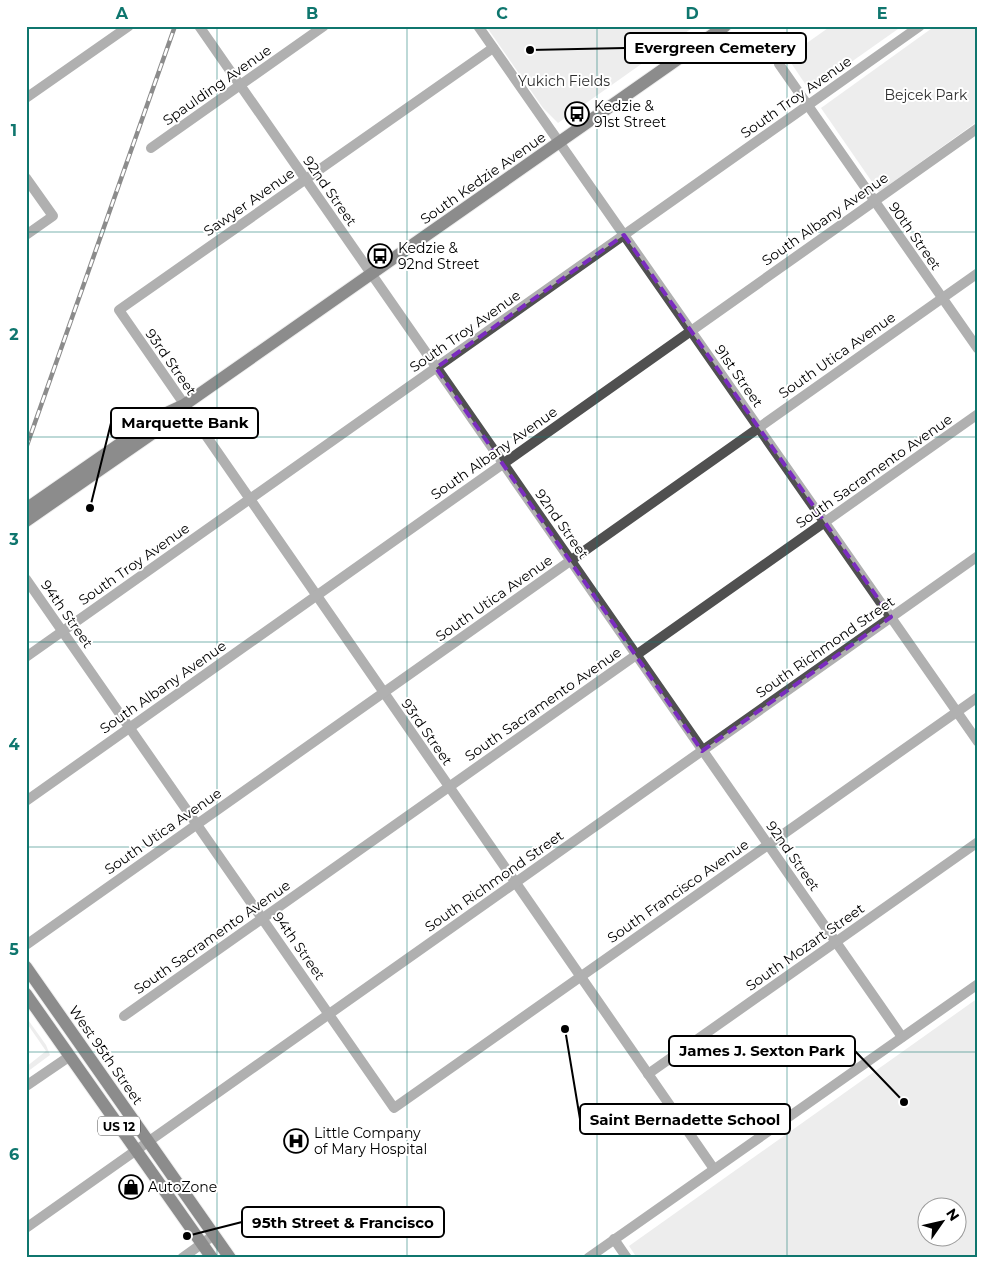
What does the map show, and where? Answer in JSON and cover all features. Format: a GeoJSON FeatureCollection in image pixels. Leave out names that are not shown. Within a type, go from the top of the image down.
{"type":"FeatureCollection","features":[{"type":"Feature","properties":{"kind":"main road","name":"South Kedzie Avenue"},"geometry":{"type":"LineString","coordinates":[[26,509],[160,416],[184,405],[725,26]]}},
{"type":"Feature","properties":{"kind":"main road","name":"South Kedzie Avenue"},"geometry":{"type":"LineString","coordinates":[[26,521],[164,426],[184,405]]}},
{"type":"Feature","properties":{"kind":"main road","name":"West 95th Street"},"geometry":{"type":"LineString","coordinates":[[26,967],[230,1258]]}},
{"type":"Feature","properties":{"kind":"main road","name":"US 12"},"geometry":{"type":"LineString","coordinates":[[26,994],[212,1258]]}},
{"type":"Feature","properties":{"kind":"street"},"geometry":{"type":"LineString","coordinates":[[26,98],[129,26]]}},
{"type":"Feature","properties":{"kind":"street","name":"92nd Street"},"geometry":{"type":"LineString","coordinates":[[199,26],[902,1037]]}},
{"type":"Feature","properties":{"kind":"street","name":"Spaulding Avenue"},"geometry":{"type":"LineString","coordinates":[[152,148],[324,26]]}},
{"type":"Feature","properties":{"kind":"street","name":"91st Street"},"geometry":{"type":"LineString","coordinates":[[478,26],[978,742]]}},
{"type":"Feature","properties":{"kind":"street","name":"South Troy Avenue"},"geometry":{"type":"LineString","coordinates":[[26,657],[920,26]]}},
{"type":"Feature","properties":{"kind":"street","name":"Sawyer Avenue"},"geometry":{"type":"LineString","coordinates":[[119,310],[493,48]]}},
{"type":"Feature","properties":{"kind":"street","name":"90th Street"},"geometry":{"type":"LineString","coordinates":[[779,64],[978,349]]}},
{"type":"Feature","properties":{"kind":"street","name":"South Albany Avenue"},"geometry":{"type":"LineString","coordinates":[[26,801],[978,128]]}},
{"type":"Feature","properties":{"kind":"street"},"geometry":{"type":"LineString","coordinates":[[26,178],[53,216],[26,235]]}},
{"type":"Feature","properties":{"kind":"street","name":"South Utica Avenue"},"geometry":{"type":"LineString","coordinates":[[26,945],[978,272]]}},
{"type":"Feature","properties":{"kind":"street","name":"93rd Street"},"geometry":{"type":"LineString","coordinates":[[119,310],[714,1169]]}},
{"type":"Feature","properties":{"kind":"street","name":"South Sacramento Avenue"},"geometry":{"type":"LineString","coordinates":[[124,1016],[978,414]]}},
{"type":"Feature","properties":{"kind":"street","name":"South Richmond Street"},"geometry":{"type":"LineString","coordinates":[[26,1228],[978,556]]}},
{"type":"Feature","properties":{"kind":"street","name":"94th Street"},"geometry":{"type":"LineString","coordinates":[[26,579],[394,1108]]}},
{"type":"Feature","properties":{"kind":"street","name":"South Francisco Avenue"},"geometry":{"type":"LineString","coordinates":[[394,1108],[978,697]]}},
{"type":"Feature","properties":{"kind":"street","name":"South Mozart Street"},"geometry":{"type":"LineString","coordinates":[[648,1074],[978,842]]}},
{"type":"Feature","properties":{"kind":"street"},"geometry":{"type":"LineString","coordinates":[[588,1258],[978,984]]}},
{"type":"Feature","properties":{"kind":"street"},"geometry":{"type":"LineString","coordinates":[[26,1086],[70,1056]]}},
{"type":"Feature","properties":{"kind":"street"},"geometry":{"type":"LineString","coordinates":[[182,1258],[214,1235]]}},
{"type":"Feature","properties":{"kind":"street"},"geometry":{"type":"LineString","coordinates":[[614,1239],[627,1258]]}},
{"type":"Feature","properties":{"kind":"highlighted area"},"geometry":{"type":"Polygon","coordinates":[[[624,235],[891,617],[702,751],[436,368],[624,235]]]}},
{"type":"Feature","properties":{"kind":"green space","name":"Yukich Fields"},"geometry":{"type":"Polygon","coordinates":[[[486,26],[695,26],[558,123],[543,108],[486,26]]]}},
{"type":"Feature","properties":{"kind":"green space"},"geometry":{"type":"Polygon","coordinates":[[[831,26],[896,26],[898,29],[810,91],[787,57],[831,26]]]}},
{"type":"Feature","properties":{"kind":"green space","name":"Bejcek Park"},"geometry":{"type":"Polygon","coordinates":[[[935,26],[978,26],[978,121],[879,192],[821,108],[935,26]]]}},
{"type":"Feature","properties":{"kind":"green space"},"geometry":{"type":"Polygon","coordinates":[[[978,998],[978,1258],[637,1258],[629,1246],[978,998]]]}},
{"type":"Feature","properties":{"kind":"green space"},"geometry":{"type":"Polygon","coordinates":[[[26,1017],[46,1045],[50,1055],[27,1072],[26,1067],[46,1051],[26,1022],[26,1017]]]}},
{"type":"Feature","properties":{"kind":"railway"},"geometry":{"type":"LineString","coordinates":[[26,448],[175,26]]}},
{"type":"Feature","properties":{"kind":"place","name":"Evergreen Cemetery"},"geometry":{"type":"Point","coordinates":[530,50]}},
{"type":"Feature","properties":{"kind":"place","name":"Kedzie & 91st Street"},"geometry":{"type":"Point","coordinates":[577,114]}},
{"type":"Feature","properties":{"kind":"place","name":"Kedzie & 92nd Street"},"geometry":{"type":"Point","coordinates":[380,256]}},
{"type":"Feature","properties":{"kind":"place","name":"Marquette Bank"},"geometry":{"type":"Point","coordinates":[90,508]}},
{"type":"Feature","properties":{"kind":"place","name":"Saint Bernadette School"},"geometry":{"type":"Point","coordinates":[565,1029]}},
{"type":"Feature","properties":{"kind":"place","name":"James J. Sexton Park"},"geometry":{"type":"Point","coordinates":[904,1102]}},
{"type":"Feature","properties":{"kind":"place","name":"Little Company of Mary Hospital"},"geometry":{"type":"Point","coordinates":[296,1141]}},
{"type":"Feature","properties":{"kind":"place","name":"AutoZone"},"geometry":{"type":"Point","coordinates":[131,1187]}},
{"type":"Feature","properties":{"kind":"place","name":"95th Street & Francisco"},"geometry":{"type":"Point","coordinates":[187,1236]}}]}
